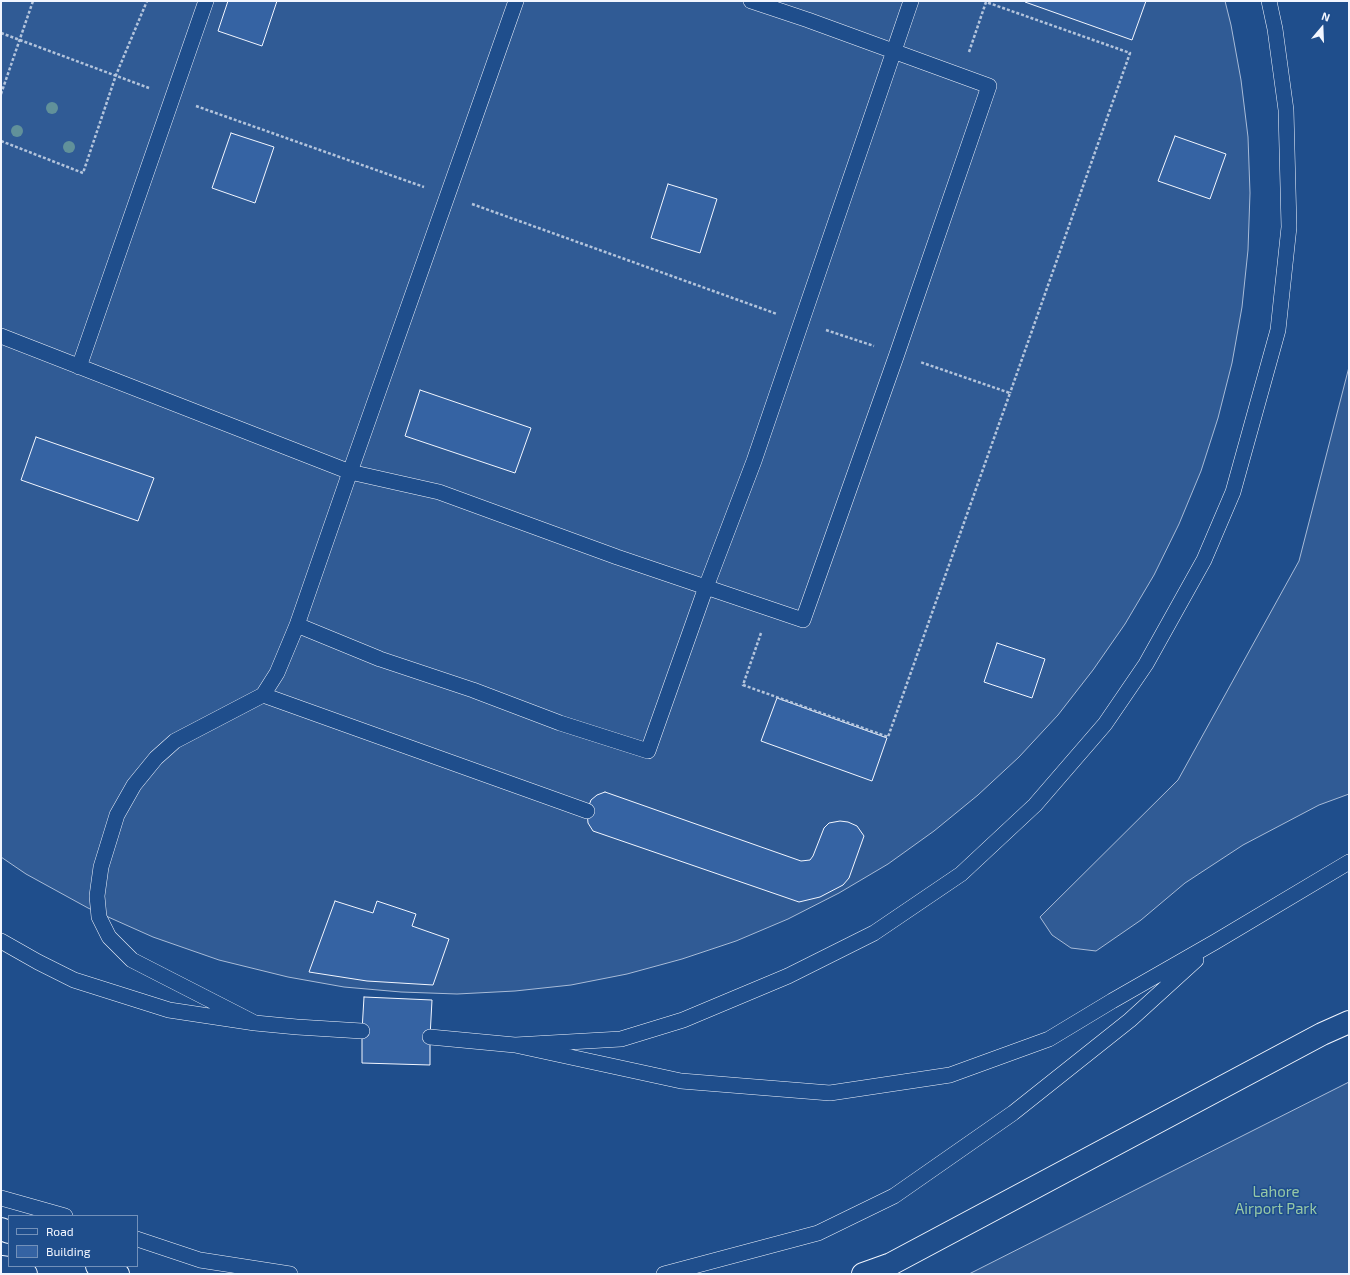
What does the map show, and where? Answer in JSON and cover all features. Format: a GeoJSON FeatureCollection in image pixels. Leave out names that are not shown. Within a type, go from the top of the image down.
{"type":"FeatureCollection","features":[{"type":"Feature","properties":{"kind":"street"},"geometry":{"type":"LineString","coordinates":[[863,1274],[898,1260],[1315,1038],[1349,1022]]}},
{"type":"Feature","properties":{"kind":"street"},"geometry":{"type":"LineString","coordinates":[[1,1267],[26,1274]]}},
{"type":"Feature","properties":{"kind":"street"},"geometry":{"type":"LineString","coordinates":[[100,1267],[118,1274]]}},
{"type":"Feature","properties":{"kind":"lane"},"geometry":{"type":"LineString","coordinates":[[79,367],[206,1]]}},
{"type":"Feature","properties":{"kind":"lane"},"geometry":{"type":"LineString","coordinates":[[255,1023],[132,960],[109,937],[99,917],[97,896],[101,867],[117,815],[134,785],[156,758],[175,741],[263,696],[277,673],[297,625],[516,1]]}},
{"type":"Feature","properties":{"kind":"lane"},"geometry":{"type":"LineString","coordinates":[[1,336],[350,472],[439,492],[617,557],[804,620],[989,86],[808,20],[751,1]]}},
{"type":"Feature","properties":{"kind":"lane"},"geometry":{"type":"LineString","coordinates":[[297,625],[380,659],[473,690],[560,723],[648,751],[706,587],[754,461],[911,1]]}},
{"type":"Feature","properties":{"kind":"lane"},"geometry":{"type":"LineString","coordinates":[[515,1045],[621,1039],[683,1020],[788,976],[874,933],[961,874],[1035,805],[1105,724],[1146,664],[1204,560],[1233,492],[1278,330],[1288,227],[1286,110],[1275,29],[1268,1]]}},
{"type":"Feature","properties":{"kind":"lane"},"geometry":{"type":"LineString","coordinates":[[263,696],[587,811]]}},
{"type":"Feature","properties":{"kind":"lane"},"geometry":{"type":"LineString","coordinates":[[430,1037],[515,1045],[681,1081],[830,1093],[950,1075],[1049,1039],[1112,1001],[1216,942],[1349,862]]}},
{"type":"Feature","properties":{"kind":"lane"},"geometry":{"type":"LineString","coordinates":[[1,941],[74,980],[169,1010],[255,1023],[362,1031]]}},
{"type":"Feature","properties":{"kind":"lane"},"geometry":{"type":"LineString","coordinates":[[664,1274],[818,1233],[894,1196],[1013,1113],[1130,1020],[1216,942]]}},
{"type":"Feature","properties":{"kind":"lane"},"geometry":{"type":"LineString","coordinates":[[1,1198],[61,1215]]}},
{"type":"Feature","properties":{"kind":"lane"},"geometry":{"type":"LineString","coordinates":[[138,1239],[200,1260],[290,1274]]}},
{"type":"Feature","properties":{"kind":"path"},"geometry":{"type":"LineString","coordinates":[[1,94],[33,1]]}},
{"type":"Feature","properties":{"kind":"path"},"geometry":{"type":"LineString","coordinates":[[1,142],[84,173],[116,75],[147,1]]}},
{"type":"Feature","properties":{"kind":"path"},"geometry":{"type":"LineString","coordinates":[[770,609],[742,685],[888,737],[1130,53],[986,2],[961,76]]}},
{"type":"Feature","properties":{"kind":"path"},"geometry":{"type":"LineString","coordinates":[[1,33],[172,97],[801,322],[1010,393]]}},
{"type":"Feature","properties":{"kind":"shaded area"},"geometry":{"type":"Polygon","coordinates":[[[1,1],[1225,1],[1241,80],[1248,137],[1250,193],[1248,250],[1242,307],[1232,363],[1218,418],[1201,471],[1179,524],[1154,575],[1125,624],[1093,670],[1058,715],[1019,757],[978,795],[934,831],[888,864],[839,893],[788,919],[736,941],[682,959],[627,974],[571,985],[515,991],[457,994],[401,992],[344,987],[288,977],[219,960],[153,937],[88,908],[26,874],[1,857],[1,1]]]}},
{"type":"Feature","properties":{"kind":"shaded area"},"geometry":{"type":"Polygon","coordinates":[[[1349,367],[1349,794],[1319,805],[1243,845],[1185,883],[1141,920],[1096,951],[1071,948],[1052,935],[1040,917],[1178,780],[1299,561],[1349,367]]]}},
{"type":"Feature","properties":{"kind":"shaded area","name":"Lahore Airport Park"},"geometry":{"type":"Polygon","coordinates":[[[1349,1082],[1349,1274],[969,1274],[1349,1082]]]}},
{"type":"Feature","properties":{"kind":"building"},"geometry":{"type":"Polygon","coordinates":[[[228,1],[277,1],[262,46],[218,31],[228,1]]]}},
{"type":"Feature","properties":{"kind":"building"},"geometry":{"type":"Polygon","coordinates":[[[1146,1],[1132,40],[1025,2],[1146,1]]]}},
{"type":"Feature","properties":{"kind":"building"},"geometry":{"type":"Polygon","coordinates":[[[231,133],[274,147],[255,203],[212,188],[231,133]]]}},
{"type":"Feature","properties":{"kind":"building"},"geometry":{"type":"Polygon","coordinates":[[[1175,136],[1226,154],[1210,199],[1158,181],[1175,136]]]}},
{"type":"Feature","properties":{"kind":"building"},"geometry":{"type":"Polygon","coordinates":[[[668,184],[717,199],[700,253],[651,238],[668,184]]]}},
{"type":"Feature","properties":{"kind":"building"},"geometry":{"type":"Polygon","coordinates":[[[420,390],[531,428],[515,473],[405,436],[420,390]]]}},
{"type":"Feature","properties":{"kind":"building"},"geometry":{"type":"Polygon","coordinates":[[[36,437],[154,478],[138,521],[21,480],[36,437]]]}},
{"type":"Feature","properties":{"kind":"building"},"geometry":{"type":"Polygon","coordinates":[[[997,643],[1045,659],[1032,698],[984,682],[997,643]]]}},
{"type":"Feature","properties":{"kind":"building"},"geometry":{"type":"Polygon","coordinates":[[[777,698],[887,738],[872,781],[761,741],[777,698]]]}},
{"type":"Feature","properties":{"kind":"building"},"geometry":{"type":"Polygon","coordinates":[[[605,792],[801,861],[810,860],[813,856],[824,828],[829,823],[840,821],[848,822],[857,826],[864,836],[849,878],[843,885],[820,897],[799,902],[593,831],[588,823],[587,811],[591,800],[597,795],[605,792]]]}},
{"type":"Feature","properties":{"kind":"building"},"geometry":{"type":"Polygon","coordinates":[[[335,901],[373,913],[377,901],[416,914],[412,926],[449,939],[433,985],[367,981],[309,972],[335,901]]]}},
{"type":"Feature","properties":{"kind":"building"},"geometry":{"type":"Polygon","coordinates":[[[364,997],[432,1000],[430,1065],[362,1063],[364,997]]]}}]}
